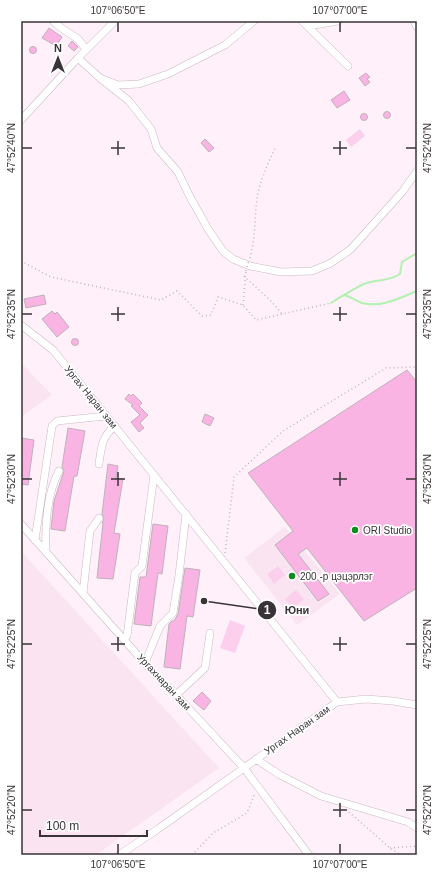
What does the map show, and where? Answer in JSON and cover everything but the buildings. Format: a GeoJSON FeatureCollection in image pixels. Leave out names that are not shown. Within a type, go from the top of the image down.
{"type":"FeatureCollection","features":[{"type":"Feature","properties":{"kind":"street"},"geometry":{"type":"LineString","coordinates":[[53,21],[78,38],[86,49]]}},
{"type":"Feature","properties":{"kind":"street"},"geometry":{"type":"LineString","coordinates":[[21,120],[86,49],[115,21]]}},
{"type":"Feature","properties":{"kind":"street"},"geometry":{"type":"LineString","coordinates":[[100,78],[118,85],[139,84],[168,74],[225,45],[254,21]]}},
{"type":"Feature","properties":{"kind":"street"},"geometry":{"type":"LineString","coordinates":[[302,21],[348,66]]}},
{"type":"Feature","properties":{"kind":"street"},"geometry":{"type":"LineString","coordinates":[[306,21],[314,25],[338,21]]}},
{"type":"Feature","properties":{"kind":"street"},"geometry":{"type":"LineString","coordinates":[[414,21],[417,27]]}},
{"type":"Feature","properties":{"kind":"street"},"geometry":{"type":"LineString","coordinates":[[78,58],[129,101],[151,129],[157,148],[178,172],[204,222],[223,251],[233,259],[250,266],[281,272],[312,271],[331,263],[351,249],[403,191],[417,171]]}},
{"type":"Feature","properties":{"kind":"street","name":"Ургах Наран зам"},"geometry":{"type":"LineString","coordinates":[[21,325],[53,350],[337,702],[119,855]]}},
{"type":"Feature","properties":{"kind":"street"},"geometry":{"type":"LineString","coordinates":[[35,540],[52,426],[57,421],[106,416]]}},
{"type":"Feature","properties":{"kind":"street"},"geometry":{"type":"LineString","coordinates":[[99,464],[102,443],[114,426]]}},
{"type":"Feature","properties":{"kind":"street"},"geometry":{"type":"LineString","coordinates":[[46,552],[46,522],[53,483],[58,472]]}},
{"type":"Feature","properties":{"kind":"street"},"geometry":{"type":"LineString","coordinates":[[124,639],[127,636],[135,573],[142,566],[154,475]]}},
{"type":"Feature","properties":{"kind":"street"},"geometry":{"type":"LineString","coordinates":[[145,663],[160,626],[173,613],[186,514]]}},
{"type":"Feature","properties":{"kind":"street"},"geometry":{"type":"LineString","coordinates":[[83,593],[82,586],[90,531],[99,518]]}},
{"type":"Feature","properties":{"kind":"street","name":"Ургахнаран зам"},"geometry":{"type":"LineString","coordinates":[[21,524],[145,663],[244,768],[308,854]]}},
{"type":"Feature","properties":{"kind":"street"},"geometry":{"type":"LineString","coordinates":[[176,695],[205,668],[210,633]]}},
{"type":"Feature","properties":{"kind":"street"},"geometry":{"type":"LineString","coordinates":[[337,702],[366,698],[415,705]]}},
{"type":"Feature","properties":{"kind":"street"},"geometry":{"type":"LineString","coordinates":[[256,759],[280,775],[321,796],[408,822],[417,828]]}},
{"type":"Feature","properties":{"kind":"path"},"geometry":{"type":"LineString","coordinates":[[243,305],[244,276],[249,260],[256,222],[258,194],[262,179],[276,146]]}},
{"type":"Feature","properties":{"kind":"path"},"geometry":{"type":"LineString","coordinates":[[21,261],[51,277],[161,300],[177,291],[202,316],[211,315],[218,297],[243,305],[256,320],[331,302]]}},
{"type":"Feature","properties":{"kind":"path"},"geometry":{"type":"LineString","coordinates":[[244,276],[272,302],[282,314]]}},
{"type":"Feature","properties":{"kind":"path"},"geometry":{"type":"LineString","coordinates":[[224,562],[234,477],[283,432],[386,368],[417,367]]}},
{"type":"Feature","properties":{"kind":"path"},"geometry":{"type":"LineString","coordinates":[[192,855],[213,832],[247,813],[258,786]]}},
{"type":"Feature","properties":{"kind":"path"},"geometry":{"type":"LineString","coordinates":[[347,810],[390,848],[401,855]]}},
{"type":"Feature","properties":{"kind":"path"},"geometry":{"type":"LineString","coordinates":[[390,848],[417,846]]}},
{"type":"Feature","properties":{"kind":"shaded area"},"geometry":{"type":"Polygon","coordinates":[[[360,129],[365,136],[351,147],[346,140],[360,129]]]}},
{"type":"Feature","properties":{"kind":"shaded area"},"geometry":{"type":"Polygon","coordinates":[[[21,363],[52,395],[21,417],[21,363]]]}},
{"type":"Feature","properties":{"kind":"shaded area","name":"200 -р цэцэрлэг"},"geometry":{"type":"Polygon","coordinates":[[[285,527],[340,594],[297,625],[244,558],[285,527]]]}},
{"type":"Feature","properties":{"kind":"shaded area"},"geometry":{"type":"Polygon","coordinates":[[[21,551],[219,768],[96,855],[21,855],[21,551]]]}},
{"type":"Feature","properties":{"kind":"shaded area"},"geometry":{"type":"Polygon","coordinates":[[[278,566],[285,575],[274,584],[267,574],[278,566]]]}},
{"type":"Feature","properties":{"kind":"shaded area"},"geometry":{"type":"Polygon","coordinates":[[[296,590],[304,599],[293,608],[285,599],[296,590]]]}},
{"type":"Feature","properties":{"kind":"shaded area"},"geometry":{"type":"Polygon","coordinates":[[[230,620],[245,626],[235,653],[220,648],[230,620]]]}},
{"type":"Feature","properties":{"kind":"waterway"},"geometry":{"type":"LineString","coordinates":[[331,303],[364,284],[396,277],[400,274],[402,262],[417,253]]}},
{"type":"Feature","properties":{"kind":"waterway"},"geometry":{"type":"LineString","coordinates":[[344,295],[362,303],[376,304],[390,302],[417,291]]}},
{"type":"Feature","properties":{"kind":"place","name":"ORI Studio"},"geometry":{"type":"Point","coordinates":[355,530]}},
{"type":"Feature","properties":{"kind":"place","name":"200 -р цэцэрлэг"},"geometry":{"type":"Point","coordinates":[292,576]}},
{"type":"Feature","properties":{"kind":"place","name":"Юни"},"geometry":{"type":"Point","coordinates":[204,601]}}]}
